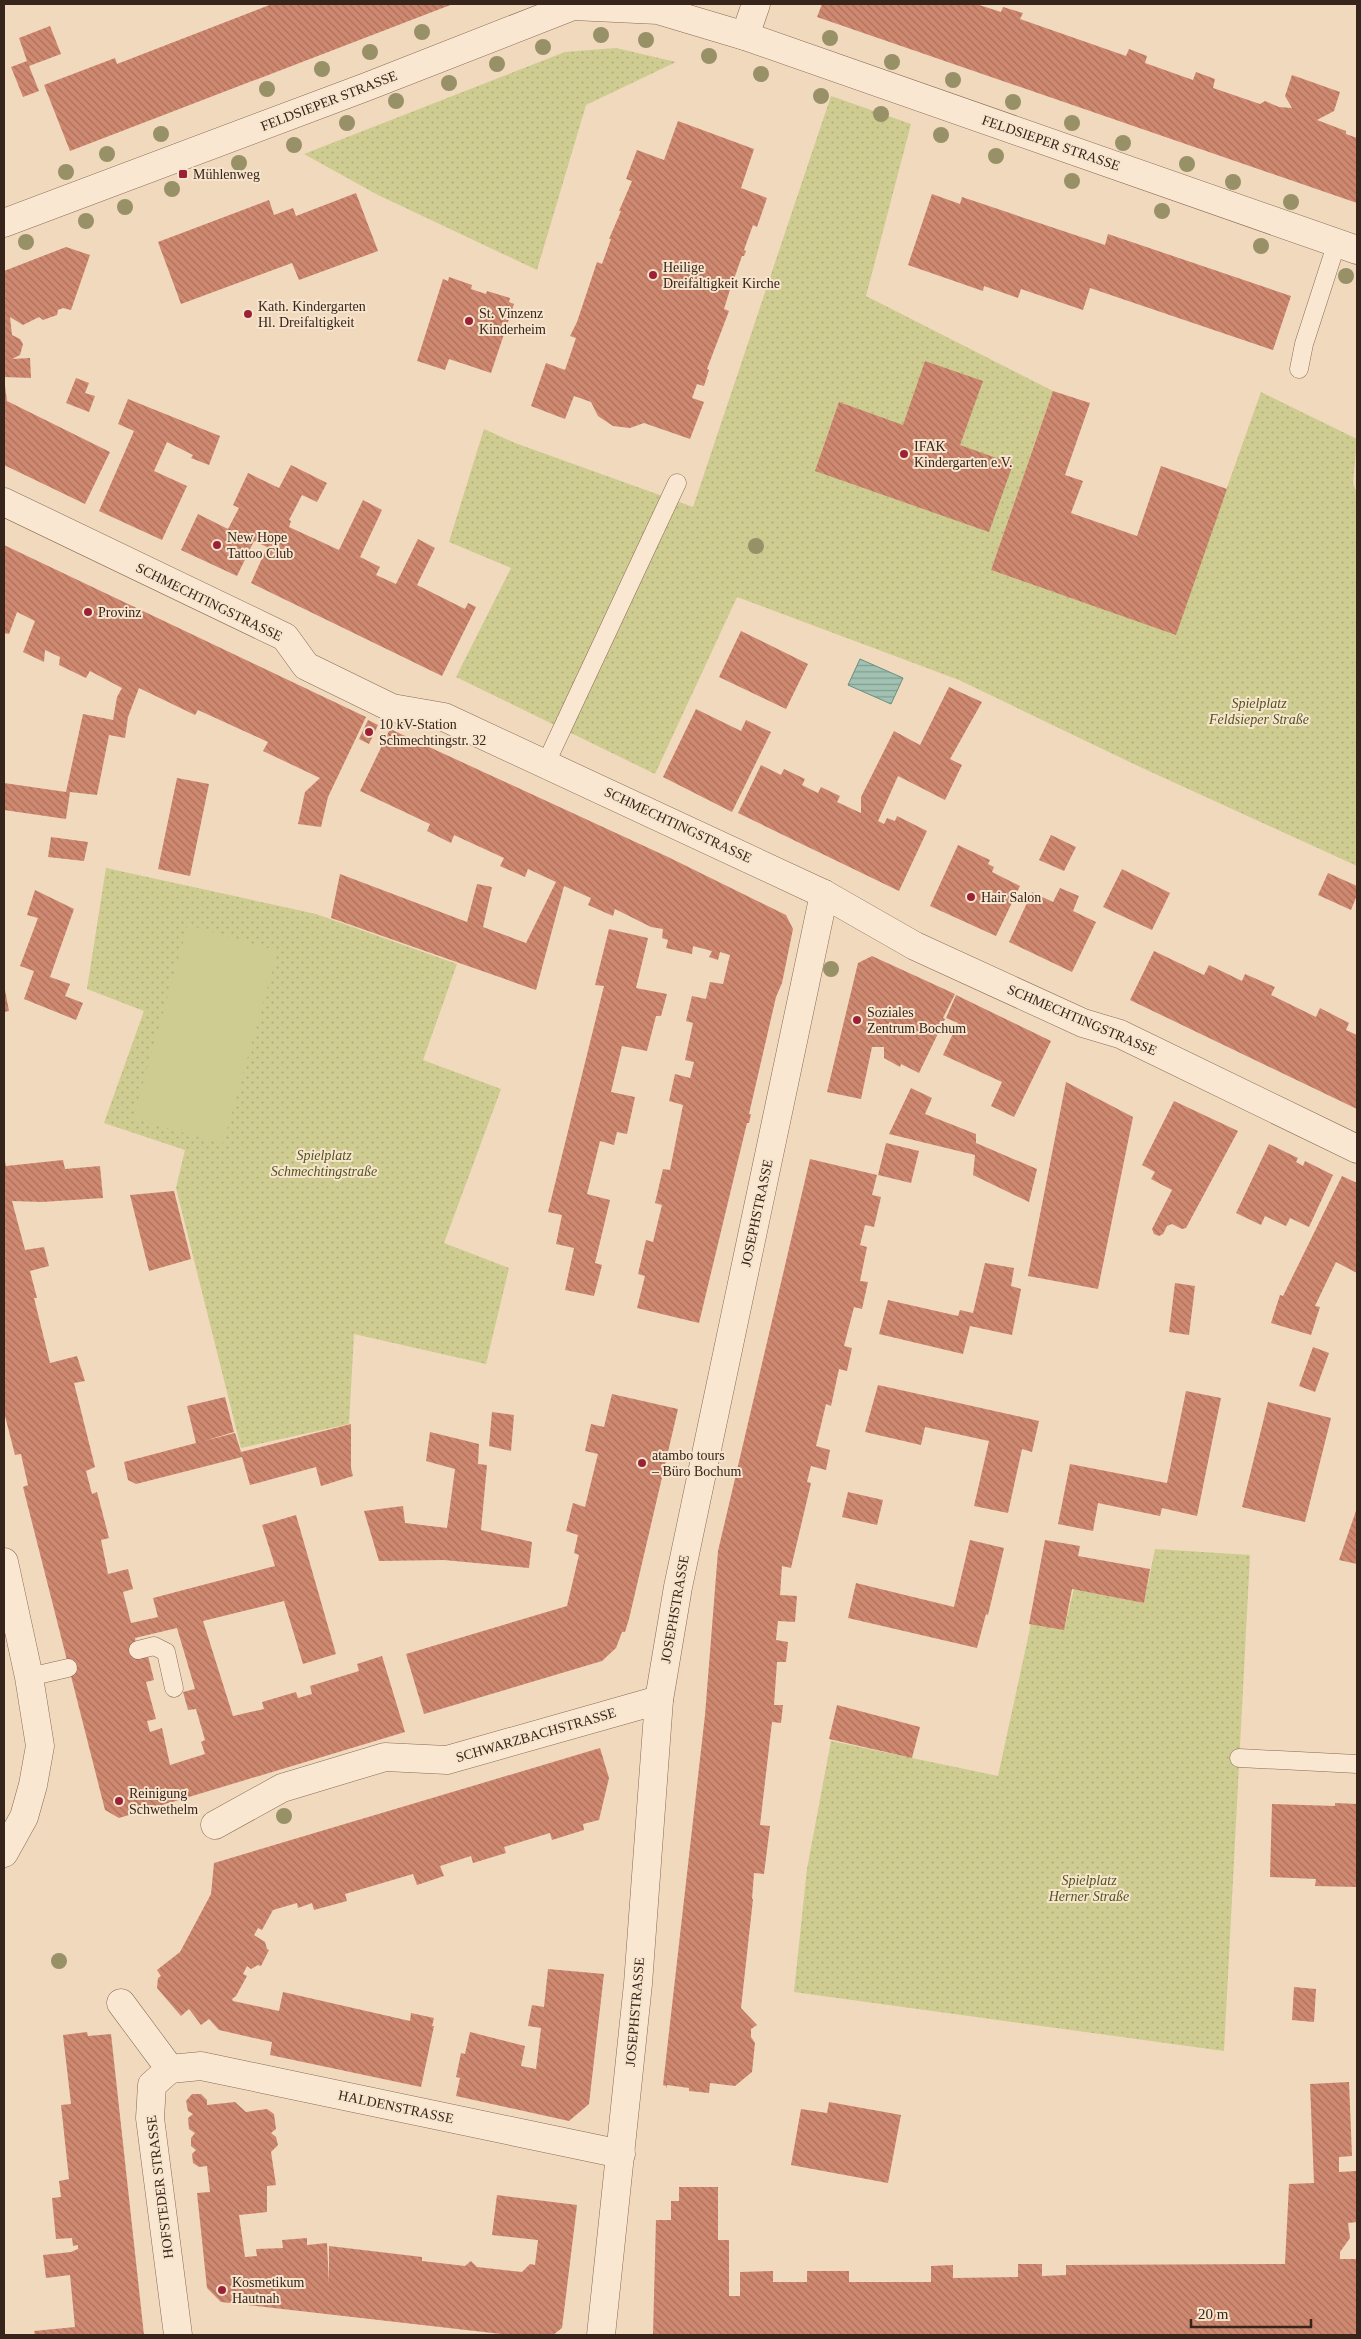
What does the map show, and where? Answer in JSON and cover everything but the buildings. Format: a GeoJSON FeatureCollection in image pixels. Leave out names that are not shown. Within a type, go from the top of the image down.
{"type":"FeatureCollection","features":[{"type":"Feature","properties":{"kind":"street"},"geometry":{"type":"LineString","coordinates":[[745,36],[756,4]]}},
{"type":"Feature","properties":{"kind":"street","name":"FELDSIEPER STRASSE"},"geometry":{"type":"LineString","coordinates":[[4,223],[366,87],[573,6],[659,7],[1347,246]]}},
{"type":"Feature","properties":{"kind":"street","name":"SCHMECHTINGSTRASSE"},"geometry":{"type":"LineString","coordinates":[[4,502],[285,637],[306,666],[383,704],[392,708],[444,717],[546,763],[824,894],[915,946],[1083,1023],[1120,1034],[1357,1149]]}},
{"type":"Feature","properties":{"kind":"street","name":"JOSEPHSTRASSE"},"geometry":{"type":"LineString","coordinates":[[601,2335],[638,1984],[659,1700],[678,1587],[824,894]]}},
{"type":"Feature","properties":{"kind":"street"},"geometry":{"type":"LineString","coordinates":[[4,1562],[36,1712],[40,1746],[33,1785],[24,1816],[4,1853]]}},
{"type":"Feature","properties":{"kind":"street","name":"SCHWARZBACHSTRASSE"},"geometry":{"type":"LineString","coordinates":[[215,1825],[282,1788],[384,1757],[447,1760],[659,1700]]}},
{"type":"Feature","properties":{"kind":"street"},"geometry":{"type":"LineString","coordinates":[[121,2004],[170,2069]]}},
{"type":"Feature","properties":{"kind":"street","name":"HALDENSTRASSE"},"geometry":{"type":"LineString","coordinates":[[170,2069],[201,2066],[621,2154]]}},
{"type":"Feature","properties":{"kind":"street","name":"HOFSTEDER STRASSE"},"geometry":{"type":"LineString","coordinates":[[170,2069],[152,2085],[150,2118],[178,2335]]}},
{"type":"Feature","properties":{"kind":"lane"},"geometry":{"type":"LineString","coordinates":[[1300,369],[1304,344],[1347,246]]}},
{"type":"Feature","properties":{"kind":"lane"},"geometry":{"type":"LineString","coordinates":[[546,763],[677,483]]}},
{"type":"Feature","properties":{"kind":"lane"},"geometry":{"type":"LineString","coordinates":[[138,1650],[154,1646],[166,1652],[174,1688]]}},
{"type":"Feature","properties":{"kind":"lane"},"geometry":{"type":"LineString","coordinates":[[29,1677],[68,1668]]}},
{"type":"Feature","properties":{"kind":"lane"},"geometry":{"type":"LineString","coordinates":[[1238,1758],[1357,1764]]}},
{"type":"Feature","properties":{"kind":"green space"},"geometry":{"type":"Polygon","coordinates":[[[616,48],[676,62],[586,105],[537,270],[378,195],[304,154],[565,52],[616,48]]]}},
{"type":"Feature","properties":{"kind":"green space","name":"Spielplatz Feldsieper Straße"},"geometry":{"type":"Polygon","coordinates":[[[831,96],[911,124],[866,296],[1053,391],[991,570],[1175,634],[1261,392],[1357,439],[1353,483],[1357,493],[1357,866],[1138,766],[959,680],[737,597],[655,774],[456,677],[511,568],[449,542],[484,429],[515,443],[693,507],[831,96]]]}},
{"type":"Feature","properties":{"kind":"green space","name":"Spielplatz Schmechtingstraße"},"geometry":{"type":"Polygon","coordinates":[[[106,868],[316,914],[457,964],[423,1060],[501,1089],[444,1243],[509,1268],[486,1364],[354,1334],[349,1424],[241,1448],[176,1188],[185,1150],[104,1123],[144,1011],[87,989],[106,868]]]}},
{"type":"Feature","properties":{"kind":"green space"},"geometry":{"type":"Polygon","coordinates":[[[188,925],[278,951],[223,1144],[133,1118],[188,925]]]}},
{"type":"Feature","properties":{"kind":"green space","name":"Spielplatz Herner Straße"},"geometry":{"type":"Polygon","coordinates":[[[1155,1549],[1250,1555],[1224,2051],[794,1992],[807,1869],[831,1741],[998,1776],[1031,1624],[1064,1629],[1074,1589],[1144,1603],[1155,1549]]]}},
{"type":"Feature","properties":{"kind":"shaded area"},"geometry":{"type":"Polygon","coordinates":[[[860,659],[903,678],[891,704],[848,685],[860,659]]]}},
{"type":"Feature","properties":{"kind":"place","name":"Mühlenweg"},"geometry":{"type":"Point","coordinates":[183,174]}},
{"type":"Feature","properties":{"kind":"place","name":"Heilige Dreifaltigkeit Kirche"},"geometry":{"type":"Point","coordinates":[653,275]}},
{"type":"Feature","properties":{"kind":"place","name":"Kath. Kindergarten Hl. Dreifaltigkeit"},"geometry":{"type":"Point","coordinates":[248,314]}},
{"type":"Feature","properties":{"kind":"place","name":"St. Vinzenz Kinderheim"},"geometry":{"type":"Point","coordinates":[469,321]}},
{"type":"Feature","properties":{"kind":"place","name":"IFAK Kindergarten e.V."},"geometry":{"type":"Point","coordinates":[904,454]}},
{"type":"Feature","properties":{"kind":"place","name":"New Hope Tattoo Club"},"geometry":{"type":"Point","coordinates":[217,545]}},
{"type":"Feature","properties":{"kind":"place","name":"Provinz"},"geometry":{"type":"Point","coordinates":[88,612]}},
{"type":"Feature","properties":{"kind":"place","name":"10 kV-Station Schmechtingstr. 32"},"geometry":{"type":"Point","coordinates":[369,732]}},
{"type":"Feature","properties":{"kind":"place","name":"Hair Salon"},"geometry":{"type":"Point","coordinates":[971,897]}},
{"type":"Feature","properties":{"kind":"place","name":"Soziales Zentrum Bochum"},"geometry":{"type":"Point","coordinates":[857,1020]}},
{"type":"Feature","properties":{"kind":"place","name":"atambo tours – Büro Bochum"},"geometry":{"type":"Point","coordinates":[642,1463]}},
{"type":"Feature","properties":{"kind":"place","name":"Reinigung Schwethelm"},"geometry":{"type":"Point","coordinates":[119,1801]}},
{"type":"Feature","properties":{"kind":"place","name":"Kosmetikum Hautnah"},"geometry":{"type":"Point","coordinates":[222,2290]}}]}
